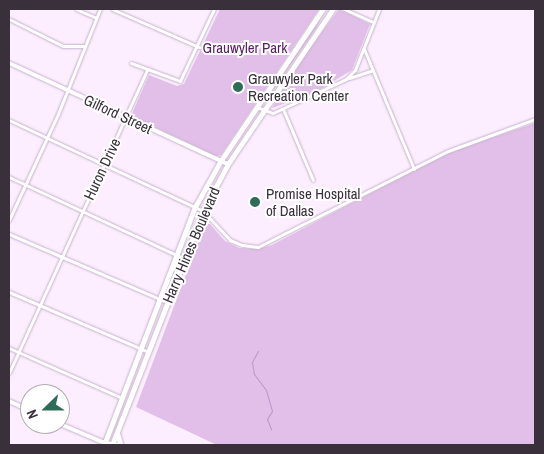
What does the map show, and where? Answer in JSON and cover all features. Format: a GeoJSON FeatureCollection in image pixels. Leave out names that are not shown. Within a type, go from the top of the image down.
{"type":"FeatureCollection","features":[{"type":"Feature","properties":{"kind":"main road","name":"Harry Hines Boulevard"},"geometry":{"type":"LineString","coordinates":[[105,445],[195,207],[220,162],[323,9]]}},
{"type":"Feature","properties":{"kind":"main road","name":"Harry Hines Boulevard"},"geometry":{"type":"LineString","coordinates":[[114,445],[117,432],[203,210],[228,164],[333,9]]}},
{"type":"Feature","properties":{"kind":"main road"},"geometry":{"type":"LineString","coordinates":[[117,432],[121,445]]}},
{"type":"Feature","properties":{"kind":"main road"},"geometry":{"type":"LineString","coordinates":[[105,445],[114,445]]}},
{"type":"Feature","properties":{"kind":"street"},"geometry":{"type":"LineString","coordinates":[[76,9],[96,18]]}},
{"type":"Feature","properties":{"kind":"street"},"geometry":{"type":"LineString","coordinates":[[9,220],[47,138],[100,9]]}},
{"type":"Feature","properties":{"kind":"street"},"geometry":{"type":"LineString","coordinates":[[112,9],[199,47]]}},
{"type":"Feature","properties":{"kind":"street"},"geometry":{"type":"LineString","coordinates":[[131,63],[180,81],[199,47],[215,9]]}},
{"type":"Feature","properties":{"kind":"street"},"geometry":{"type":"LineString","coordinates":[[344,9],[374,22]]}},
{"type":"Feature","properties":{"kind":"street"},"geometry":{"type":"LineString","coordinates":[[346,79],[355,70],[379,9]]}},
{"type":"Feature","properties":{"kind":"street"},"geometry":{"type":"LineString","coordinates":[[9,19],[63,46],[86,46]]}},
{"type":"Feature","properties":{"kind":"street"},"geometry":{"type":"LineString","coordinates":[[363,48],[414,168]]}},
{"type":"Feature","properties":{"kind":"street","name":"Gilford Street"},"geometry":{"type":"LineString","coordinates":[[9,63],[220,162],[228,164]]}},
{"type":"Feature","properties":{"kind":"street","name":"Huron Drive"},"geometry":{"type":"LineString","coordinates":[[9,373],[147,70]]}},
{"type":"Feature","properties":{"kind":"street"},"geometry":{"type":"LineString","coordinates":[[257,107],[270,114],[346,79],[373,70]]}},
{"type":"Feature","properties":{"kind":"street"},"geometry":{"type":"LineString","coordinates":[[283,109],[314,180]]}},
{"type":"Feature","properties":{"kind":"street"},"geometry":{"type":"LineString","coordinates":[[9,120],[203,210],[230,240],[242,245],[258,246],[448,151],[535,120]]}},
{"type":"Feature","properties":{"kind":"street"},"geometry":{"type":"LineString","coordinates":[[9,177],[183,258]]}},
{"type":"Feature","properties":{"kind":"street"},"geometry":{"type":"LineString","coordinates":[[9,234],[61,259],[167,302]]}},
{"type":"Feature","properties":{"kind":"street"},"geometry":{"type":"LineString","coordinates":[[9,292],[148,352]]}},
{"type":"Feature","properties":{"kind":"street"},"geometry":{"type":"LineString","coordinates":[[9,348],[123,398]]}},
{"type":"Feature","properties":{"kind":"street"},"geometry":{"type":"LineString","coordinates":[[70,429],[105,445]]}},
{"type":"Feature","properties":{"kind":"green space","name":"Grauwyler Park"},"geometry":{"type":"Polygon","coordinates":[[[220,9],[319,9],[221,155],[216,156],[131,116],[149,75],[177,86],[184,84],[220,9]]]}},
{"type":"Feature","properties":{"kind":"green space"},"geometry":{"type":"Polygon","coordinates":[[[326,9],[315,30],[264,103],[284,69],[326,9]]]}},
{"type":"Feature","properties":{"kind":"green space"},"geometry":{"type":"Polygon","coordinates":[[[339,9],[370,24],[352,70],[314,93],[272,108],[290,75],[339,9]]]}},
{"type":"Feature","properties":{"kind":"green space"},"geometry":{"type":"Polygon","coordinates":[[[535,123],[535,445],[217,445],[136,407],[205,224],[210,224],[225,241],[239,248],[257,249],[272,245],[445,154],[535,123]]]}},
{"type":"Feature","properties":{"kind":"waterway"},"geometry":{"type":"LineString","coordinates":[[258,351],[252,362],[254,374],[266,390],[272,411],[267,419],[271,429]]}},
{"type":"Feature","properties":{"kind":"place","name":"Grauwyler Park Recreation Center"},"geometry":{"type":"Point","coordinates":[238,87]}},
{"type":"Feature","properties":{"kind":"place","name":"Promise Hospital of Dallas"},"geometry":{"type":"Point","coordinates":[255,202]}}]}
